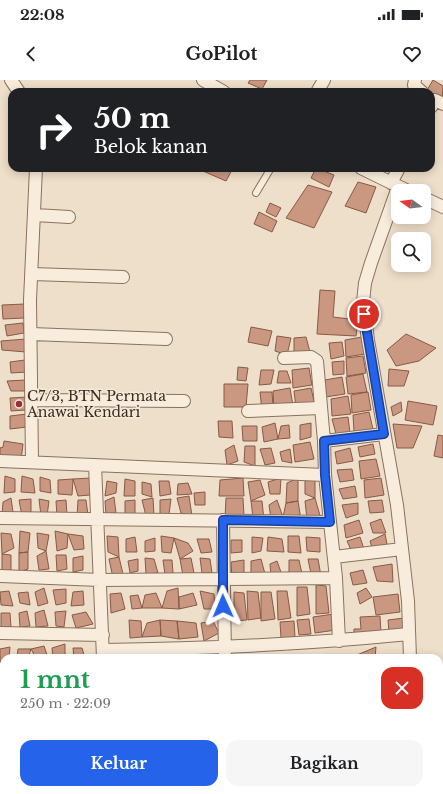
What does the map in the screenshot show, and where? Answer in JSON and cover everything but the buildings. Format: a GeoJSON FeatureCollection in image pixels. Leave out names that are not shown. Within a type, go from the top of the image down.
{"type":"FeatureCollection","features":[{"type":"Feature","properties":{"kind":"street"},"geometry":{"type":"LineString","coordinates":[[203,80],[217,88]]}},
{"type":"Feature","properties":{"kind":"street"},"geometry":{"type":"LineString","coordinates":[[32,462],[31,334],[36,172]]}},
{"type":"Feature","properties":{"kind":"street"},"geometry":{"type":"LineString","coordinates":[[369,172],[393,184]]}},
{"type":"Feature","properties":{"kind":"street"},"geometry":{"type":"LineString","coordinates":[[399,172],[399,184]]}},
{"type":"Feature","properties":{"kind":"street"},"geometry":{"type":"LineString","coordinates":[[431,201],[443,207]]}},
{"type":"Feature","properties":{"kind":"street"},"geometry":{"type":"LineString","coordinates":[[391,209],[371,263],[365,283],[363,302],[368,340],[397,505],[408,601],[410,654]]}},
{"type":"Feature","properties":{"kind":"street"},"geometry":{"type":"LineString","coordinates":[[35,215],[68,217]]}},
{"type":"Feature","properties":{"kind":"street"},"geometry":{"type":"LineString","coordinates":[[32,274],[123,277]]}},
{"type":"Feature","properties":{"kind":"street"},"geometry":{"type":"LineString","coordinates":[[31,334],[166,339]]}},
{"type":"Feature","properties":{"kind":"street"},"geometry":{"type":"LineString","coordinates":[[284,358],[311,356],[316,359],[324,441],[325,475],[336,578],[339,641]]}},
{"type":"Feature","properties":{"kind":"street"},"geometry":{"type":"LineString","coordinates":[[31,400],[184,401]]}},
{"type":"Feature","properties":{"kind":"street"},"geometry":{"type":"LineString","coordinates":[[248,411],[320,408]]}},
{"type":"Feature","properties":{"kind":"street"},"geometry":{"type":"LineString","coordinates":[[324,441],[384,434]]}},
{"type":"Feature","properties":{"kind":"street"},"geometry":{"type":"LineString","coordinates":[[0,461],[325,475]]}},
{"type":"Feature","properties":{"kind":"street"},"geometry":{"type":"LineString","coordinates":[[95,465],[103,654],[224,653],[409,634]]}},
{"type":"Feature","properties":{"kind":"street"},"geometry":{"type":"LineString","coordinates":[[0,518],[330,522]]}},
{"type":"Feature","properties":{"kind":"street"},"geometry":{"type":"LineString","coordinates":[[223,520],[224,653]]}},
{"type":"Feature","properties":{"kind":"street"},"geometry":{"type":"LineString","coordinates":[[334,557],[402,549]]}},
{"type":"Feature","properties":{"kind":"street"},"geometry":{"type":"LineString","coordinates":[[0,576],[100,580],[336,578]]}},
{"type":"Feature","properties":{"kind":"street"},"geometry":{"type":"LineString","coordinates":[[0,633],[103,635]]}},
{"type":"Feature","properties":{"kind":"lane"},"geometry":{"type":"LineString","coordinates":[[256,193],[269,172]]}},
{"type":"Feature","properties":{"kind":"place","name":"C7/3, BTN Permata Anawai Kendari"},"geometry":{"type":"Point","coordinates":[19,404]}},
{"type":"Feature","properties":{"kind":"route"},"geometry":{"type":"LineString","coordinates":[[223,606],[223,520],[330,522],[325,475],[324,441],[384,434],[364,314]]}}]}
